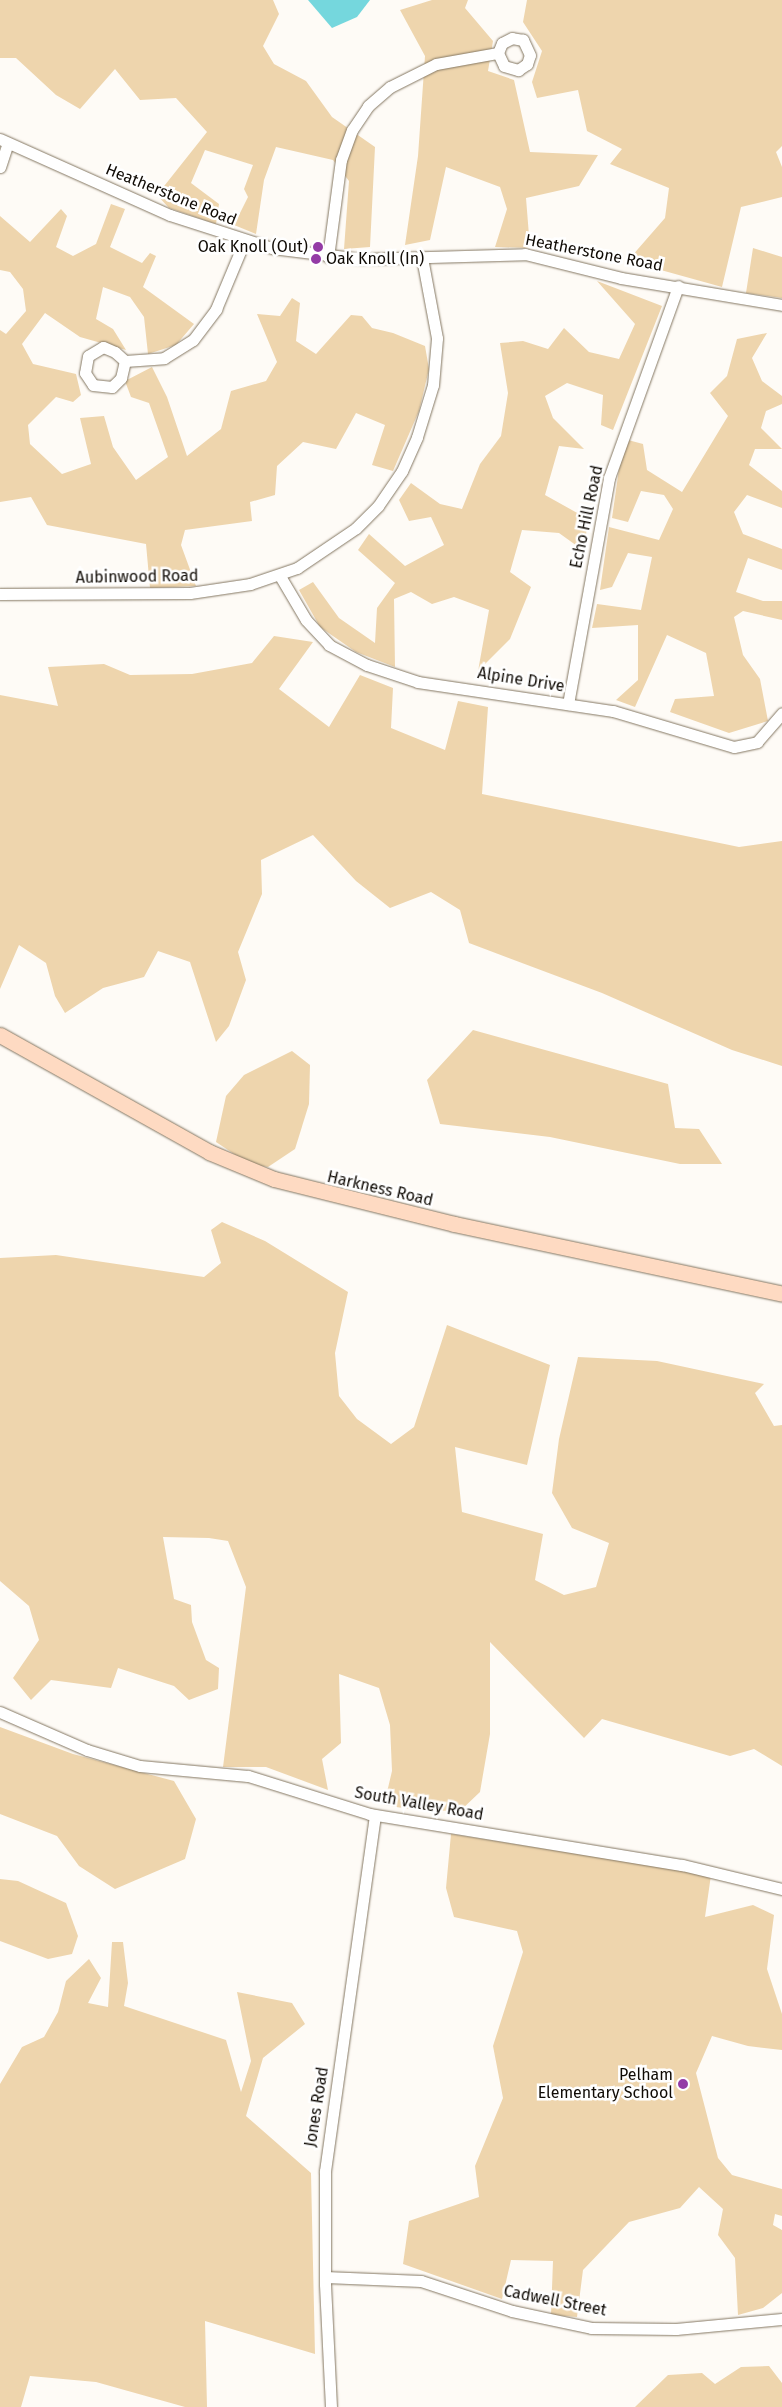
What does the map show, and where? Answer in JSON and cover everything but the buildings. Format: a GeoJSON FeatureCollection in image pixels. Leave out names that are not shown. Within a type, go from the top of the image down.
{"type":"FeatureCollection","features":[{"type":"Feature","properties":{"kind":"main road","name":"Harkness Road"},"geometry":{"type":"LineString","coordinates":[[0,1035],[199,1147],[269,1178],[454,1224],[782,1294]]}},
{"type":"Feature","properties":{"kind":"street"},"geometry":{"type":"LineString","coordinates":[[328,258],[341,160],[352,130],[368,106],[390,87],[436,64],[498,53]]}},
{"type":"Feature","properties":{"kind":"street"},"geometry":{"type":"LineString","coordinates":[[0,167],[4,142]]}},
{"type":"Feature","properties":{"kind":"street","name":"Heatherstone Road"},"geometry":{"type":"LineString","coordinates":[[4,142],[170,215],[244,242],[328,258],[422,258],[525,254],[621,278],[678,286],[782,305]]}},
{"type":"Feature","properties":{"kind":"street"},"geometry":{"type":"LineString","coordinates":[[126,361],[164,358],[199,334],[216,310],[244,242]]}},
{"type":"Feature","properties":{"kind":"street","name":"Aubinwood Road"},"geometry":{"type":"LineString","coordinates":[[0,594],[190,594],[280,576],[314,558],[368,517],[395,482],[413,447],[433,385],[437,348],[422,258]]}},
{"type":"Feature","properties":{"kind":"street","name":"Echo Hill Road"},"geometry":{"type":"LineString","coordinates":[[568,704],[609,478],[678,286]]}},
{"type":"Feature","properties":{"kind":"street","name":"Alpine Drive"},"geometry":{"type":"LineString","coordinates":[[280,576],[314,631],[335,649],[356,660],[431,685],[568,704],[635,716],[734,747],[757,742],[782,713]]}},
{"type":"Feature","properties":{"kind":"street","name":"South Valley Road"},"geometry":{"type":"LineString","coordinates":[[0,1712],[81,1747],[128,1763],[172,1771],[257,1778],[375,1815],[682,1866],[782,1889]]}},
{"type":"Feature","properties":{"kind":"street","name":"Jones Road"},"geometry":{"type":"LineString","coordinates":[[331,2407],[323,2198],[327,2142],[375,1815]]}},
{"type":"Feature","properties":{"kind":"street","name":"Cadwell Street"},"geometry":{"type":"LineString","coordinates":[[325,2277],[421,2281],[512,2311],[591,2328],[676,2329],[782,2319]]}},
{"type":"Feature","properties":{"kind":"shaded area"},"geometry":{"type":"Polygon","coordinates":[[[0,0],[273,0],[279,14],[263,46],[274,64],[306,81],[332,117],[375,147],[370,247],[344,249],[349,181],[333,160],[276,147],[264,180],[256,234],[234,225],[248,197],[244,189],[253,165],[205,150],[191,183],[219,204],[216,224],[169,208],[157,195],[207,132],[176,98],[140,100],[115,69],[80,109],[56,95],[16,58],[0,58],[0,0]]]}},
{"type":"Feature","properties":{"kind":"shaded area"},"geometry":{"type":"Polygon","coordinates":[[[432,0],[468,0],[465,8],[493,41],[488,71],[514,80],[530,152],[598,155],[579,186],[526,198],[530,248],[495,247],[507,209],[500,187],[446,167],[430,240],[405,245],[418,156],[425,56],[400,10],[432,0]]]}},
{"type":"Feature","properties":{"kind":"shaded area"},"geometry":{"type":"Polygon","coordinates":[[[527,0],[782,0],[782,146],[776,152],[782,167],[782,197],[741,207],[722,287],[650,267],[631,257],[665,218],[669,188],[610,164],[622,149],[587,131],[578,90],[537,98],[532,82],[542,51],[523,22],[527,0]]]}},
{"type":"Feature","properties":{"kind":"shaded area"},"geometry":{"type":"Polygon","coordinates":[[[111,204],[125,209],[110,247],[142,263],[150,253],[156,256],[143,287],[194,324],[176,345],[148,354],[144,317],[130,297],[103,287],[96,319],[113,329],[126,350],[80,337],[45,313],[22,344],[33,364],[76,374],[81,395],[73,402],[56,397],[28,425],[30,444],[62,474],[91,464],[80,418],[104,416],[113,447],[136,480],[168,457],[149,403],[131,397],[125,381],[152,367],[167,397],[187,456],[221,429],[231,391],[266,381],[277,362],[257,314],[280,316],[292,298],[300,303],[296,341],[316,354],[351,315],[362,316],[372,328],[393,333],[425,346],[429,369],[419,411],[393,471],[372,465],[385,425],[356,413],[336,449],[303,442],[277,466],[275,495],[250,502],[252,521],[185,530],[181,545],[196,586],[150,588],[146,544],[47,525],[31,497],[0,502],[0,330],[6,334],[26,311],[23,289],[10,272],[0,270],[0,216],[30,242],[61,209],[67,216],[56,247],[73,256],[96,244],[111,204]]]}},
{"type":"Feature","properties":{"kind":"shaded area"},"geometry":{"type":"Polygon","coordinates":[[[753,248],[782,257],[782,298],[746,293],[753,248]]]}},
{"type":"Feature","properties":{"kind":"shaded area"},"geometry":{"type":"Polygon","coordinates":[[[597,281],[662,306],[613,430],[601,425],[603,395],[567,383],[545,396],[553,418],[584,449],[559,446],[545,495],[588,519],[584,551],[559,533],[522,530],[510,572],[531,587],[510,639],[478,671],[489,610],[454,597],[432,604],[411,592],[394,599],[395,667],[356,652],[320,627],[299,590],[313,582],[339,618],[375,643],[377,608],[395,583],[358,550],[369,534],[405,566],[444,545],[431,517],[409,521],[399,500],[411,483],[440,504],[462,509],[480,464],[501,436],[508,393],[500,343],[523,341],[548,349],[564,328],[589,352],[619,359],[635,324],[597,281]]]}},
{"type":"Feature","properties":{"kind":"shaded area"},"geometry":{"type":"Polygon","coordinates":[[[767,333],[752,358],[762,381],[782,396],[782,404],[766,411],[761,428],[782,449],[755,449],[749,465],[782,491],[782,508],[747,495],[734,512],[743,534],[782,549],[782,570],[748,558],[736,592],[763,601],[782,601],[782,620],[743,611],[734,617],[743,655],[760,679],[768,721],[729,733],[670,712],[675,699],[714,696],[706,653],[667,635],[635,707],[616,700],[638,680],[638,625],[592,628],[597,604],[641,610],[652,557],[628,553],[612,587],[600,590],[609,527],[659,540],[673,509],[664,495],[641,491],[628,522],[612,518],[619,469],[628,440],[643,444],[647,470],[682,492],[728,416],[710,393],[727,376],[737,339],[767,333]]]}},
{"type":"Feature","properties":{"kind":"shaded area"},"geometry":{"type":"Polygon","coordinates":[[[274,636],[313,642],[279,689],[329,727],[360,675],[393,688],[391,728],[445,750],[458,701],[488,707],[482,794],[739,847],[782,841],[782,1066],[732,1050],[602,993],[469,943],[460,910],[431,892],[390,908],[356,881],[313,835],[261,860],[262,894],[238,952],[246,980],[229,1026],[216,1042],[190,962],[158,951],[144,977],[103,988],[65,1013],[55,996],[46,963],[19,945],[0,989],[0,695],[58,706],[48,667],[104,664],[130,675],[192,674],[252,663],[274,636]]]}},
{"type":"Feature","properties":{"kind":"shaded area"},"geometry":{"type":"Polygon","coordinates":[[[473,1030],[668,1084],[675,1128],[699,1129],[722,1164],[680,1164],[550,1137],[440,1124],[427,1080],[473,1030]]]}},
{"type":"Feature","properties":{"kind":"shaded area"},"geometry":{"type":"Polygon","coordinates":[[[292,1051],[310,1065],[309,1104],[295,1149],[268,1167],[249,1164],[216,1142],[226,1096],[244,1075],[292,1051]]]}},
{"type":"Feature","properties":{"kind":"shaded area"},"geometry":{"type":"Polygon","coordinates":[[[222,1222],[265,1241],[348,1292],[335,1353],[339,1396],[357,1419],[391,1444],[414,1427],[447,1325],[550,1365],[527,1465],[455,1447],[462,1512],[543,1534],[535,1580],[564,1595],[596,1587],[609,1543],[572,1528],[552,1493],[559,1439],[578,1357],[657,1361],[764,1384],[755,1393],[774,1426],[782,1425],[782,1766],[754,1749],[730,1756],[602,1719],[584,1738],[490,1642],[490,1734],[480,1792],[460,1811],[415,1810],[384,1805],[392,1771],[390,1725],[379,1688],[339,1674],[341,1743],[322,1759],[328,1790],[266,1767],[223,1767],[246,1587],[228,1541],[209,1538],[163,1537],[174,1599],[191,1605],[192,1622],[206,1660],[219,1668],[218,1689],[189,1700],[174,1686],[118,1668],[111,1688],[51,1680],[31,1700],[13,1678],[39,1640],[29,1606],[0,1581],[0,1258],[56,1255],[204,1277],[221,1263],[211,1230],[222,1222]]]}},
{"type":"Feature","properties":{"kind":"shaded area"},"geometry":{"type":"Polygon","coordinates":[[[0,1727],[73,1754],[174,1781],[196,1819],[185,1859],[115,1889],[79,1866],[57,1836],[0,1814],[0,1727]]]}},
{"type":"Feature","properties":{"kind":"shaded area"},"geometry":{"type":"Polygon","coordinates":[[[451,1834],[711,1875],[705,1917],[753,1905],[774,1915],[767,1969],[782,2014],[782,2050],[748,2046],[712,2036],[696,2073],[718,2158],[732,2175],[782,2189],[782,2216],[775,2214],[773,2225],[782,2230],[782,2293],[763,2308],[738,2315],[735,2258],[718,2235],[723,2209],[699,2187],[680,2208],[629,2222],[583,2270],[577,2317],[551,2315],[553,2261],[511,2260],[502,2299],[403,2264],[409,2221],[479,2197],[475,2166],[503,2098],[493,2046],[523,1952],[517,1931],[454,1917],[446,1888],[451,1834]]]}},
{"type":"Feature","properties":{"kind":"shaded area"},"geometry":{"type":"Polygon","coordinates":[[[0,1879],[18,1881],[66,1903],[78,1936],[72,1954],[48,1959],[0,1941],[0,1879]]]}},
{"type":"Feature","properties":{"kind":"shaded area"},"geometry":{"type":"Polygon","coordinates":[[[112,1942],[123,1942],[128,1983],[124,2006],[226,2040],[241,2092],[251,2061],[237,1992],[292,2003],[305,2024],[263,2058],[246,2116],[311,2173],[315,2354],[205,2321],[207,2407],[185,2407],[96,2382],[30,2376],[21,2407],[0,2407],[0,2084],[22,2047],[44,2037],[58,2012],[66,1981],[89,1959],[101,1978],[88,2003],[108,2007],[112,1942]]]}},
{"type":"Feature","properties":{"kind":"shaded area"},"geometry":{"type":"Polygon","coordinates":[[[769,2366],[782,2383],[782,2407],[635,2407],[668,2375],[702,2373],[715,2384],[741,2367],[769,2366]]]}},
{"type":"Feature","properties":{"kind":"water"},"geometry":{"type":"Polygon","coordinates":[[[308,0],[370,0],[357,17],[332,28],[308,0]]]}},
{"type":"Feature","properties":{"kind":"place","name":"Oak Knoll (Out)"},"geometry":{"type":"Point","coordinates":[318,247]}},
{"type":"Feature","properties":{"kind":"place","name":"Oak Knoll (In)"},"geometry":{"type":"Point","coordinates":[316,259]}},
{"type":"Feature","properties":{"kind":"place","name":"Pelham Elementary School"},"geometry":{"type":"Point","coordinates":[683,2084]}}]}
